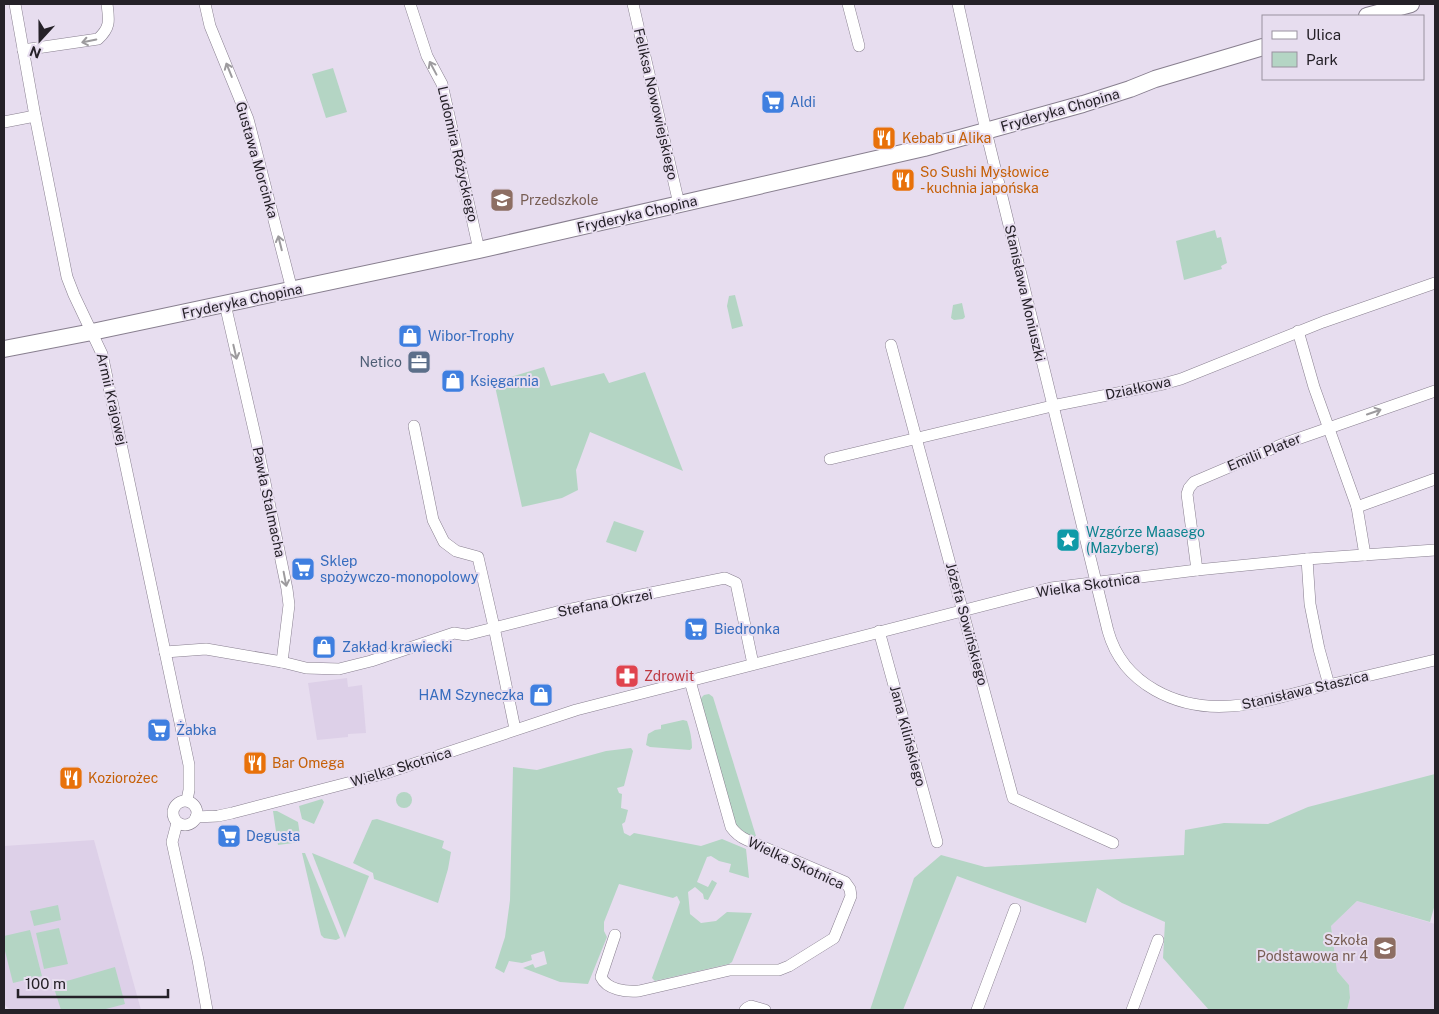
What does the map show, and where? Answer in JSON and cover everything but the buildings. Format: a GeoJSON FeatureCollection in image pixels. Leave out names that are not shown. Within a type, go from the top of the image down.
{"type":"FeatureCollection","features":[{"type":"Feature","properties":{"kind":"street","name":"Armii Krajowej"},"geometry":{"type":"LineString","coordinates":[[15,4],[67,277],[102,354],[189,765],[187,800]]}},
{"type":"Feature","properties":{"kind":"street"},"geometry":{"type":"LineString","coordinates":[[23,50],[98,39],[105,32],[109,24],[107,4]]}},
{"type":"Feature","properties":{"kind":"street","name":"Gustawa Morcinka"},"geometry":{"type":"LineString","coordinates":[[205,4],[210,26],[248,119],[292,290]]}},
{"type":"Feature","properties":{"kind":"street","name":"Ludomira Różyckiego"},"geometry":{"type":"LineString","coordinates":[[410,4],[427,56],[442,84],[479,250]]}},
{"type":"Feature","properties":{"kind":"street","name":"Feliksa Nowowiejskiego"},"geometry":{"type":"LineString","coordinates":[[633,4],[679,204]]}},
{"type":"Feature","properties":{"kind":"street"},"geometry":{"type":"LineString","coordinates":[[848,4],[859,46]]}},
{"type":"Feature","properties":{"kind":"street","name":"Stanisława Moniuszki"},"geometry":{"type":"LineString","coordinates":[[958,4],[986,131],[1096,582]]}},
{"type":"Feature","properties":{"kind":"street"},"geometry":{"type":"LineString","coordinates":[[1371,15],[1411,4]]}},
{"type":"Feature","properties":{"kind":"street","name":"Fryderyka Chopina"},"geometry":{"type":"LineString","coordinates":[[4,349],[479,250],[924,148],[1083,104],[1130,89],[1155,78],[1262,47]]}},
{"type":"Feature","properties":{"kind":"street"},"geometry":{"type":"LineString","coordinates":[[4,122],[35,116]]}},
{"type":"Feature","properties":{"kind":"street","name":"Działkowa"},"geometry":{"type":"LineString","coordinates":[[830,459],[1052,406],[1182,379],[1298,331],[1435,283]]}},
{"type":"Feature","properties":{"kind":"street","name":"Pawła Stalmacha"},"geometry":{"type":"LineString","coordinates":[[225,304],[256,438],[287,589],[289,605],[282,662]]}},
{"type":"Feature","properties":{"kind":"street"},"geometry":{"type":"LineString","coordinates":[[1298,331],[1328,427],[1357,507],[1365,554]]}},
{"type":"Feature","properties":{"kind":"street","name":"Józefa Sowińskiego"},"geometry":{"type":"LineString","coordinates":[[891,345],[1013,798],[1113,843]]}},
{"type":"Feature","properties":{"kind":"street","name":"Emilii Plater"},"geometry":{"type":"LineString","coordinates":[[1197,570],[1187,494],[1189,488],[1201,478],[1328,427],[1435,391]]}},
{"type":"Feature","properties":{"kind":"street"},"geometry":{"type":"LineString","coordinates":[[414,426],[433,520],[444,542],[456,551],[478,557],[515,729]]}},
{"type":"Feature","properties":{"kind":"street"},"geometry":{"type":"LineString","coordinates":[[1357,507],[1435,479]]}},
{"type":"Feature","properties":{"kind":"street","name":"Wielka Skotnica"},"geometry":{"type":"LineString","coordinates":[[196,817],[232,813],[365,779],[576,710],[1051,588],[1307,559],[1435,550]]}},
{"type":"Feature","properties":{"kind":"street"},"geometry":{"type":"LineString","coordinates":[[1307,559],[1311,612],[1329,685]]}},
{"type":"Feature","properties":{"kind":"street","name":"Stefana Okrzei"},"geometry":{"type":"LineString","coordinates":[[494,627],[557,612],[724,578],[736,583],[753,664]]}},
{"type":"Feature","properties":{"kind":"street","name":"Stanisława Staszica"},"geometry":{"type":"LineString","coordinates":[[1096,582],[1111,642],[1120,659],[1142,682],[1166,696],[1198,705],[1230,706],[1250,704],[1435,660]]}},
{"type":"Feature","properties":{"kind":"street"},"geometry":{"type":"LineString","coordinates":[[165,652],[206,649],[306,668],[339,670],[372,661],[454,633],[466,635],[494,627]]}},
{"type":"Feature","properties":{"kind":"street","name":"Jana Kilińskiego"},"geometry":{"type":"LineString","coordinates":[[879,631],[937,842]]}},
{"type":"Feature","properties":{"kind":"street","name":"Wielka Skotnica"},"geometry":{"type":"LineString","coordinates":[[615,935],[601,977],[607,985],[627,992],[639,991],[730,970],[779,970],[789,966],[834,938],[851,896],[850,889],[845,882],[747,840],[739,836],[731,827],[690,681]]}},
{"type":"Feature","properties":{"kind":"street"},"geometry":{"type":"LineString","coordinates":[[187,800],[196,807],[196,817],[194,821],[186,825],[177,823],[173,818],[173,808],[178,802],[187,800]]}},
{"type":"Feature","properties":{"kind":"street"},"geometry":{"type":"LineString","coordinates":[[177,823],[172,842],[197,953],[207,1010]]}},
{"type":"Feature","properties":{"kind":"street"},"geometry":{"type":"LineString","coordinates":[[978,1010],[1015,909]]}},
{"type":"Feature","properties":{"kind":"street"},"geometry":{"type":"LineString","coordinates":[[1132,1010],[1158,940]]}},
{"type":"Feature","properties":{"kind":"street"},"geometry":{"type":"LineString","coordinates":[[745,1010],[751,1006],[765,1010]]}},
{"type":"Feature","properties":{"kind":"shaded area"},"geometry":{"type":"Polygon","coordinates":[[[347,678],[348,687],[362,685],[366,733],[348,734],[348,737],[317,740],[308,683],[347,678]]]}},
{"type":"Feature","properties":{"kind":"shaded area"},"geometry":{"type":"Polygon","coordinates":[[[94,840],[141,1010],[10,1010],[4,1004],[4,846],[94,840]]]}},
{"type":"Feature","properties":{"kind":"shaded area","name":"Szkoła Podstawowa nr 4"},"geometry":{"type":"Polygon","coordinates":[[[1357,901],[1435,924],[1435,1010],[1347,1010],[1350,998],[1349,985],[1337,971],[1331,926],[1357,901]]]}},
{"type":"Feature","properties":{"kind":"green space"},"geometry":{"type":"Polygon","coordinates":[[[333,68],[347,112],[326,118],[312,74],[333,68]]]}},
{"type":"Feature","properties":{"kind":"green space"},"geometry":{"type":"Polygon","coordinates":[[[1215,230],[1217,238],[1221,237],[1227,263],[1221,266],[1222,269],[1184,280],[1176,241],[1215,230]]]}},
{"type":"Feature","properties":{"kind":"green space"},"geometry":{"type":"Polygon","coordinates":[[[735,295],[743,326],[732,329],[727,306],[729,296],[735,295]]]}},
{"type":"Feature","properties":{"kind":"green space"},"geometry":{"type":"Polygon","coordinates":[[[962,303],[965,317],[954,320],[951,318],[953,305],[962,303]]]}},
{"type":"Feature","properties":{"kind":"green space"},"geometry":{"type":"Polygon","coordinates":[[[544,367],[551,386],[604,373],[609,383],[645,372],[683,471],[590,432],[576,470],[578,490],[562,498],[522,507],[494,382],[544,367]]]}},
{"type":"Feature","properties":{"kind":"green space"},"geometry":{"type":"Polygon","coordinates":[[[614,521],[644,531],[636,552],[606,542],[614,521]]]}},
{"type":"Feature","properties":{"kind":"green space"},"geometry":{"type":"Polygon","coordinates":[[[709,694],[713,697],[756,836],[750,837],[736,825],[701,703],[701,698],[709,694]]]}},
{"type":"Feature","properties":{"kind":"green space"},"geometry":{"type":"Polygon","coordinates":[[[683,720],[687,721],[690,731],[692,748],[690,750],[650,747],[646,745],[648,734],[661,729],[661,725],[683,720]]]}},
{"type":"Feature","properties":{"kind":"green space"},"geometry":{"type":"Polygon","coordinates":[[[631,748],[633,751],[624,786],[617,788],[619,793],[622,794],[621,808],[628,810],[625,822],[622,824],[624,833],[630,836],[634,833],[701,846],[722,839],[746,849],[749,878],[729,872],[731,864],[719,861],[711,856],[707,857],[697,882],[708,887],[712,880],[717,883],[708,900],[704,899],[703,894],[695,887],[688,892],[690,914],[701,923],[716,921],[727,912],[752,913],[732,962],[655,981],[652,978],[680,902],[677,896],[673,898],[619,884],[604,922],[604,931],[607,937],[588,984],[560,982],[523,968],[533,964],[535,968],[547,964],[544,951],[531,955],[532,960],[522,963],[509,961],[504,973],[495,968],[505,937],[510,900],[513,767],[537,770],[606,751],[631,748]]]}},
{"type":"Feature","properties":{"kind":"green space"},"geometry":{"type":"Polygon","coordinates":[[[1435,774],[1435,904],[1430,922],[1357,901],[1331,926],[1337,971],[1349,985],[1350,998],[1347,1010],[1209,1010],[1163,958],[1165,922],[1122,903],[1097,888],[1086,923],[957,876],[903,1010],[870,1010],[914,878],[941,855],[985,867],[1184,855],[1185,830],[1224,823],[1268,824],[1308,807],[1435,774]]]}},
{"type":"Feature","properties":{"kind":"green space"},"geometry":{"type":"Polygon","coordinates":[[[401,792],[407,792],[412,797],[410,806],[401,808],[396,803],[396,797],[401,792]]]}},
{"type":"Feature","properties":{"kind":"green space"},"geometry":{"type":"Polygon","coordinates":[[[322,799],[324,802],[314,824],[302,819],[299,806],[322,799]]]}},
{"type":"Feature","properties":{"kind":"green space"},"geometry":{"type":"Polygon","coordinates":[[[273,811],[277,811],[298,822],[301,842],[278,845],[273,811]]]}},
{"type":"Feature","properties":{"kind":"green space"},"geometry":{"type":"Polygon","coordinates":[[[377,819],[444,841],[442,848],[451,852],[438,903],[374,879],[373,873],[353,863],[372,820],[377,819]]]}},
{"type":"Feature","properties":{"kind":"green space"},"geometry":{"type":"Polygon","coordinates":[[[302,853],[305,853],[340,938],[336,940],[324,938],[321,935],[302,853]]]}},
{"type":"Feature","properties":{"kind":"green space"},"geometry":{"type":"Polygon","coordinates":[[[312,853],[369,876],[345,938],[343,933],[312,853]]]}},
{"type":"Feature","properties":{"kind":"green space"},"geometry":{"type":"Polygon","coordinates":[[[58,905],[61,920],[34,926],[30,911],[58,905]]]}},
{"type":"Feature","properties":{"kind":"green space"},"geometry":{"type":"Polygon","coordinates":[[[59,928],[68,964],[44,969],[36,933],[59,928]]]}},
{"type":"Feature","properties":{"kind":"green space"},"geometry":{"type":"Polygon","coordinates":[[[30,930],[42,976],[13,983],[4,947],[4,936],[30,930]]]}},
{"type":"Feature","properties":{"kind":"green space"},"geometry":{"type":"Polygon","coordinates":[[[115,967],[125,1004],[102,1010],[61,1010],[53,985],[115,967]]]}},
{"type":"Feature","properties":{"kind":"place","name":"Aldi"},"geometry":{"type":"Point","coordinates":[773,102]}},
{"type":"Feature","properties":{"kind":"place","name":"Kebab u Alika"},"geometry":{"type":"Point","coordinates":[884,138]}},
{"type":"Feature","properties":{"kind":"place","name":"So Sushi Mysłowice - kuchnia japońska"},"geometry":{"type":"Point","coordinates":[903,180]}},
{"type":"Feature","properties":{"kind":"place","name":"Przedszkole"},"geometry":{"type":"Point","coordinates":[502,200]}},
{"type":"Feature","properties":{"kind":"place","name":"Wibor-Trophy"},"geometry":{"type":"Point","coordinates":[410,336]}},
{"type":"Feature","properties":{"kind":"place","name":"Netico"},"geometry":{"type":"Point","coordinates":[419,362]}},
{"type":"Feature","properties":{"kind":"place","name":"Księgarnia"},"geometry":{"type":"Point","coordinates":[453,381]}},
{"type":"Feature","properties":{"kind":"place","name":"Wzgórze Maasego (Mazyberg)"},"geometry":{"type":"Point","coordinates":[1068,540]}},
{"type":"Feature","properties":{"kind":"place","name":"Sklep spożywczo-monopolowy"},"geometry":{"type":"Point","coordinates":[303,569]}},
{"type":"Feature","properties":{"kind":"place","name":"Biedronka"},"geometry":{"type":"Point","coordinates":[696,629]}},
{"type":"Feature","properties":{"kind":"place","name":"Zakład krawiecki"},"geometry":{"type":"Point","coordinates":[324,647]}},
{"type":"Feature","properties":{"kind":"place","name":"Zdrowit"},"geometry":{"type":"Point","coordinates":[627,676]}},
{"type":"Feature","properties":{"kind":"place","name":"HAM Szyneczka"},"geometry":{"type":"Point","coordinates":[541,695]}},
{"type":"Feature","properties":{"kind":"place","name":"Żabka"},"geometry":{"type":"Point","coordinates":[159,730]}},
{"type":"Feature","properties":{"kind":"place","name":"Bar Omega"},"geometry":{"type":"Point","coordinates":[255,763]}},
{"type":"Feature","properties":{"kind":"place","name":"Koziorożec"},"geometry":{"type":"Point","coordinates":[71,778]}},
{"type":"Feature","properties":{"kind":"place","name":"Degusta"},"geometry":{"type":"Point","coordinates":[229,836]}},
{"type":"Feature","properties":{"kind":"place","name":"Szkoła Podstawowa nr 4"},"geometry":{"type":"Point","coordinates":[1385,948]}}]}
